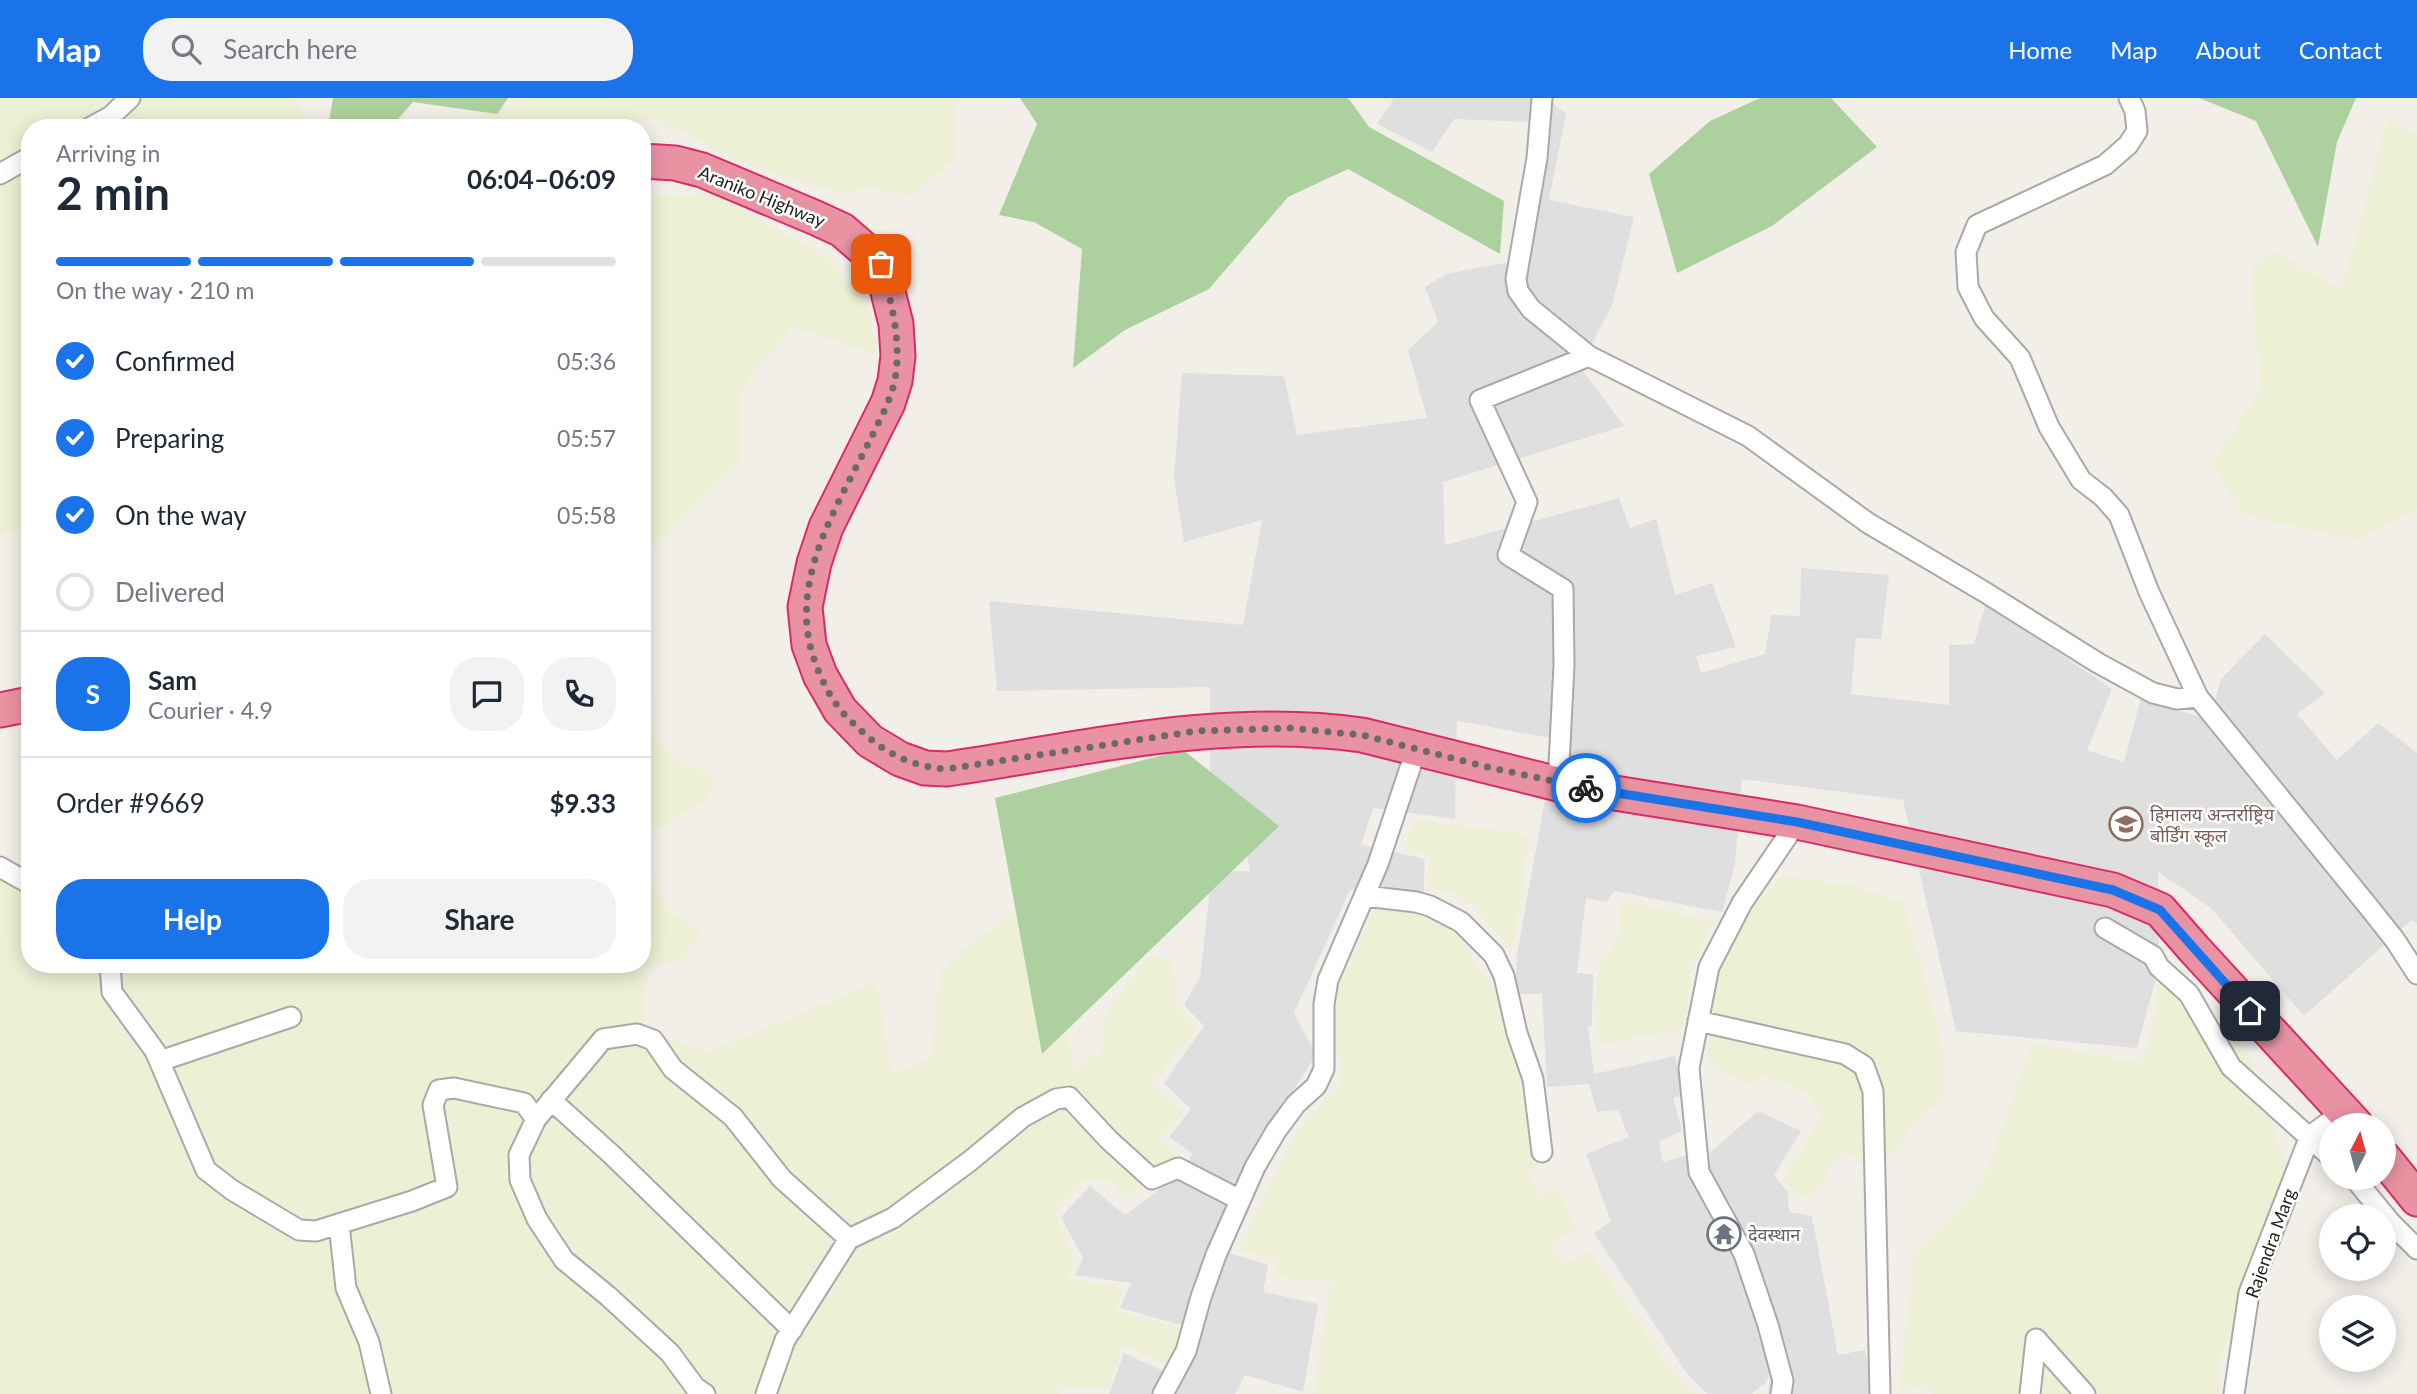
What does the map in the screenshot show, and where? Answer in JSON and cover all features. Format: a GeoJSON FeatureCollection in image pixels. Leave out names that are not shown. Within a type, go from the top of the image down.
{"type":"FeatureCollection","features":[{"type":"Feature","properties":{"kind":"highway","name":"Araniko Highway"},"geometry":{"type":"LineString","coordinates":[[651,162],[675,163],[702,170],[816,218],[842,230],[881,264],[896,324],[898,356],[895,381],[888,403],[826,527],[814,563],[805,607],[809,645],[820,675],[840,710],[870,740],[900,759],[925,768],[947,769],[1196,731],[1290,728],[1329,730],[1362,735],[1558,784],[1797,822],[2113,890],[2160,910],[2345,1113]]}},
{"type":"Feature","properties":{"kind":"highway"},"geometry":{"type":"LineString","coordinates":[[0,710],[21,706]]}},
{"type":"Feature","properties":{"kind":"highway"},"geometry":{"type":"LineString","coordinates":[[2396,1173],[2417,1199]]}},
{"type":"Feature","properties":{"kind":"street"},"geometry":{"type":"LineString","coordinates":[[106,119],[130,98]]}},
{"type":"Feature","properties":{"kind":"street"},"geometry":{"type":"LineString","coordinates":[[1542,98],[1537,158],[1516,279],[1518,291],[1531,309],[1589,356],[1748,436],[1868,523],[2098,663],[2153,693],[2177,699],[2198,697]]}},
{"type":"Feature","properties":{"kind":"street"},"geometry":{"type":"LineString","coordinates":[[2129,98],[2135,111],[2137,131],[2128,145],[2105,164],[1977,225],[1966,252],[1968,287],[1984,318],[2020,358],[2049,427],[2081,480],[2103,497],[2119,515],[2149,592],[2198,697],[2395,940],[2417,974]]}},
{"type":"Feature","properties":{"kind":"street"},"geometry":{"type":"LineString","coordinates":[[0,174],[21,162]]}},
{"type":"Feature","properties":{"kind":"street"},"geometry":{"type":"LineString","coordinates":[[1558,784],[1564,665],[1563,589],[1508,555],[1527,502],[1480,400],[1589,356]]}},
{"type":"Feature","properties":{"kind":"street"},"geometry":{"type":"LineString","coordinates":[[1163,1394],[1186,1351],[1216,1255],[1255,1167],[1296,1104],[1317,1086],[1324,1069],[1328,980],[1378,864],[1416,750]]}},
{"type":"Feature","properties":{"kind":"street"},"geometry":{"type":"LineString","coordinates":[[1781,1394],[1783,1381],[1744,1254],[1699,1172],[1689,1069],[1709,967],[1742,903],[1797,822]]}},
{"type":"Feature","properties":{"kind":"street"},"geometry":{"type":"LineString","coordinates":[[0,867],[21,879]]}},
{"type":"Feature","properties":{"kind":"street"},"geometry":{"type":"LineString","coordinates":[[1365,896],[1430,906],[1461,922],[1494,955],[1504,976],[1517,1033],[1533,1079],[1542,1152]]}},
{"type":"Feature","properties":{"kind":"street"},"geometry":{"type":"LineString","coordinates":[[2105,928],[2153,956],[2159,967],[2189,994],[2231,1067],[2319,1145]]}},
{"type":"Feature","properties":{"kind":"street"},"geometry":{"type":"LineString","coordinates":[[111,973],[112,992],[155,1051],[206,1170],[232,1190],[299,1230],[316,1231],[447,1187],[433,1105],[439,1090],[454,1088],[524,1103],[536,1119]]}},
{"type":"Feature","properties":{"kind":"street"},"geometry":{"type":"LineString","coordinates":[[160,1061],[291,1017]]}},
{"type":"Feature","properties":{"kind":"street"},"geometry":{"type":"LineString","coordinates":[[1698,1021],[1845,1054],[1864,1066],[1873,1091],[1880,1394]]}},
{"type":"Feature","properties":{"kind":"street"},"geometry":{"type":"LineString","coordinates":[[705,1394],[695,1387],[670,1353],[564,1260],[537,1219],[520,1180],[519,1155],[536,1119],[603,1039],[637,1034],[653,1040],[673,1069],[733,1117],[782,1179],[849,1239]]}},
{"type":"Feature","properties":{"kind":"street"},"geometry":{"type":"LineString","coordinates":[[766,1394],[785,1340],[849,1239],[893,1218],[970,1161],[1023,1117],[1056,1099],[1069,1097],[1109,1140],[1152,1178],[1178,1168],[1240,1200]]}},
{"type":"Feature","properties":{"kind":"street"},"geometry":{"type":"LineString","coordinates":[[551,1100],[611,1154],[792,1330]]}},
{"type":"Feature","properties":{"kind":"street"},"geometry":{"type":"LineString","coordinates":[[2310,1136],[2319,1132]]}},
{"type":"Feature","properties":{"kind":"street","name":"Rajendra Marg"},"geometry":{"type":"LineString","coordinates":[[2234,1394],[2249,1293],[2310,1136]]}},
{"type":"Feature","properties":{"kind":"street"},"geometry":{"type":"LineString","coordinates":[[2364,1190],[2417,1250]]}},
{"type":"Feature","properties":{"kind":"street"},"geometry":{"type":"LineString","coordinates":[[339,1224],[346,1289],[369,1342],[381,1394]]}},
{"type":"Feature","properties":{"kind":"street"},"geometry":{"type":"LineString","coordinates":[[2030,1394],[2036,1339],[2085,1394]]}},
{"type":"Feature","properties":{"kind":"shaded area"},"geometry":{"type":"Polygon","coordinates":[[[1394,98],[1547,98],[1566,114],[1549,200],[1634,217],[1612,305],[1580,367],[1624,426],[1443,482],[1445,545],[1619,498],[1630,528],[1656,519],[1675,595],[1712,583],[1736,647],[1696,656],[1701,673],[1765,654],[1771,615],[1800,616],[1801,568],[1889,575],[1881,639],[1856,638],[1851,694],[1949,705],[1949,645],[1974,644],[1986,603],[2112,689],[2087,750],[2124,762],[2141,698],[2209,720],[2221,679],[2265,634],[2325,693],[2297,714],[2337,760],[2378,723],[2417,753],[2417,924],[2412,920],[2304,1016],[2211,908],[2158,872],[2159,967],[2137,1048],[1956,1031],[1903,800],[1742,779],[1735,864],[1722,912],[1614,891],[1607,902],[1586,898],[1577,973],[1593,974],[1592,1026],[1588,1027],[1594,1074],[1675,1056],[1685,1095],[1673,1098],[1682,1131],[1659,1142],[1663,1162],[1688,1155],[1692,1168],[1758,1111],[1801,1131],[1774,1175],[1788,1192],[1789,1212],[1812,1216],[1838,1355],[1865,1350],[1874,1394],[1768,1394],[1770,1373],[1766,1383],[1751,1394],[1708,1394],[1688,1375],[1594,1233],[1611,1221],[1586,1154],[1629,1137],[1618,1110],[1597,1112],[1589,1084],[1547,1087],[1542,994],[1515,994],[1517,954],[1556,739],[1457,721],[1455,819],[1373,808],[1361,845],[1425,859],[1423,899],[1350,890],[1294,1013],[1316,1055],[1255,1150],[1210,1247],[1268,1265],[1263,1292],[1318,1304],[1303,1392],[1245,1375],[1235,1394],[1109,1394],[1124,1353],[1170,1374],[1189,1327],[1120,1308],[1131,1283],[1075,1275],[1083,1258],[1061,1217],[1090,1186],[1125,1215],[1181,1174],[1193,1154],[1169,1137],[1191,1109],[1164,1083],[1204,1026],[1184,1005],[1200,977],[1212,871],[1250,871],[1242,824],[1210,819],[1210,687],[997,691],[989,601],[1243,625],[1262,520],[1184,542],[1174,478],[1182,373],[1284,376],[1297,435],[1427,418],[1408,350],[1438,322],[1425,287],[1446,274],[1515,261],[1536,122],[1454,119],[1432,152],[1377,124],[1394,98]]]}},
{"type":"Feature","properties":{"kind":"green space"},"geometry":{"type":"Polygon","coordinates":[[[0,98],[294,98],[306,119],[21,119],[21,531],[0,534],[0,98]]]}},
{"type":"Feature","properties":{"kind":"green space"},"geometry":{"type":"Polygon","coordinates":[[[333,98],[508,98],[497,114],[413,102],[398,119],[330,119],[333,98]]]}},
{"type":"Feature","properties":{"kind":"green space"},"geometry":{"type":"Polygon","coordinates":[[[524,98],[955,98],[954,160],[912,195],[863,187],[848,194],[794,180],[723,156],[686,133],[651,119],[479,117],[524,98]]]}},
{"type":"Feature","properties":{"kind":"green space"},"geometry":{"type":"Polygon","coordinates":[[[1020,98],[1346,98],[1369,127],[1504,201],[1500,254],[1348,169],[1288,197],[1209,289],[1125,330],[1073,368],[1082,249],[1034,222],[999,215],[1037,124],[1020,98]]]}},
{"type":"Feature","properties":{"kind":"green space"},"geometry":{"type":"Polygon","coordinates":[[[1760,98],[1831,98],[1877,147],[1772,226],[1677,273],[1649,174],[1710,121],[1760,98]]]}},
{"type":"Feature","properties":{"kind":"green space"},"geometry":{"type":"Polygon","coordinates":[[[2199,98],[2356,98],[2337,142],[2318,247],[2256,121],[2199,98]]]}},
{"type":"Feature","properties":{"kind":"green space"},"geometry":{"type":"Polygon","coordinates":[[[2388,117],[2417,136],[2417,508],[2357,540],[2244,515],[2212,465],[2261,387],[2250,269],[2271,250],[2342,289],[2388,117]]]}},
{"type":"Feature","properties":{"kind":"green space"},"geometry":{"type":"Polygon","coordinates":[[[713,193],[826,257],[868,304],[877,355],[793,327],[742,388],[741,461],[651,549],[651,196],[713,193]]]}},
{"type":"Feature","properties":{"kind":"green space"},"geometry":{"type":"Polygon","coordinates":[[[651,697],[652,726],[670,755],[712,776],[709,798],[651,833],[651,697]]]}},
{"type":"Feature","properties":{"kind":"green space"},"geometry":{"type":"Polygon","coordinates":[[[1183,750],[1279,826],[1042,1054],[995,798],[1183,750]]]}},
{"type":"Feature","properties":{"kind":"green space"},"geometry":{"type":"Polygon","coordinates":[[[1412,819],[1529,835],[1513,950],[1475,906],[1451,893],[1427,887],[1430,856],[1405,851],[1412,819]]]}},
{"type":"Feature","properties":{"kind":"green space"},"geometry":{"type":"Polygon","coordinates":[[[21,863],[21,973],[645,973],[645,1031],[708,1052],[877,982],[892,1073],[931,1058],[940,973],[956,955],[1038,895],[1064,996],[1072,1068],[1101,1053],[1107,1011],[1149,955],[1173,961],[1176,1006],[1197,1028],[1151,1085],[1185,1112],[1158,1139],[1181,1156],[1123,1200],[1113,1182],[1086,1178],[1054,1209],[1074,1260],[1067,1279],[1124,1287],[1115,1310],[1183,1329],[1170,1367],[1122,1345],[1110,1386],[1058,1387],[1058,1394],[0,1394],[0,870],[21,863]]]}},
{"type":"Feature","properties":{"kind":"green space"},"geometry":{"type":"Polygon","coordinates":[[[1782,876],[1850,885],[1904,902],[1944,1054],[1943,1099],[1910,1127],[1895,1153],[1860,1163],[1843,1149],[1810,1199],[1798,1194],[1783,1181],[1822,1115],[1805,1092],[1767,1077],[1746,1083],[1708,1062],[1712,1003],[1722,962],[1747,913],[1782,876]]]}},
{"type":"Feature","properties":{"kind":"green space"},"geometry":{"type":"Polygon","coordinates":[[[651,877],[669,911],[702,933],[682,959],[651,967],[651,877]]]}},
{"type":"Feature","properties":{"kind":"green space"},"geometry":{"type":"Polygon","coordinates":[[[1619,900],[1714,922],[1692,968],[1683,1029],[1600,1045],[1595,1005],[1600,967],[1619,936],[1619,900]]]}},
{"type":"Feature","properties":{"kind":"green space"},"geometry":{"type":"Polygon","coordinates":[[[1377,907],[1448,922],[1499,997],[1538,1166],[1527,1174],[1541,1197],[1559,1189],[1576,1230],[1549,1246],[1564,1265],[1590,1252],[1674,1375],[1695,1394],[1313,1394],[1331,1282],[1274,1277],[1279,1259],[1239,1250],[1295,1134],[1342,1082],[1330,1004],[1377,907]]]}},
{"type":"Feature","properties":{"kind":"green space"},"geometry":{"type":"Polygon","coordinates":[[[2159,967],[2184,969],[2250,1058],[2288,1170],[2221,1358],[2218,1394],[1932,1394],[1927,1384],[1899,1393],[1914,1256],[1982,1183],[2032,1043],[2141,1063],[2155,1013],[2159,967]]]}},
{"type":"Feature","properties":{"kind":"way so far"},"geometry":{"type":"LineString","coordinates":[[881,264],[896,324],[898,356],[895,381],[888,403],[826,527],[814,563],[805,607],[809,645],[820,675],[840,710],[870,740],[900,759],[925,768],[947,769],[1196,731],[1290,728],[1329,730],[1362,735],[1558,784],[1586,788]]}},
{"type":"Feature","properties":{"kind":"place","name":"हिमालय अन्तर्राष्ट्रिय बोर्डिंग स्कूल"},"geometry":{"type":"Point","coordinates":[2126,824]}},
{"type":"Feature","properties":{"kind":"place","name":"देवस्थान"},"geometry":{"type":"Point","coordinates":[1724,1234]}},
{"type":"Feature","properties":{"kind":"route"},"geometry":{"type":"LineString","coordinates":[[1586,788],[1797,822],[2113,890],[2160,910],[2250,1011]]}}]}
